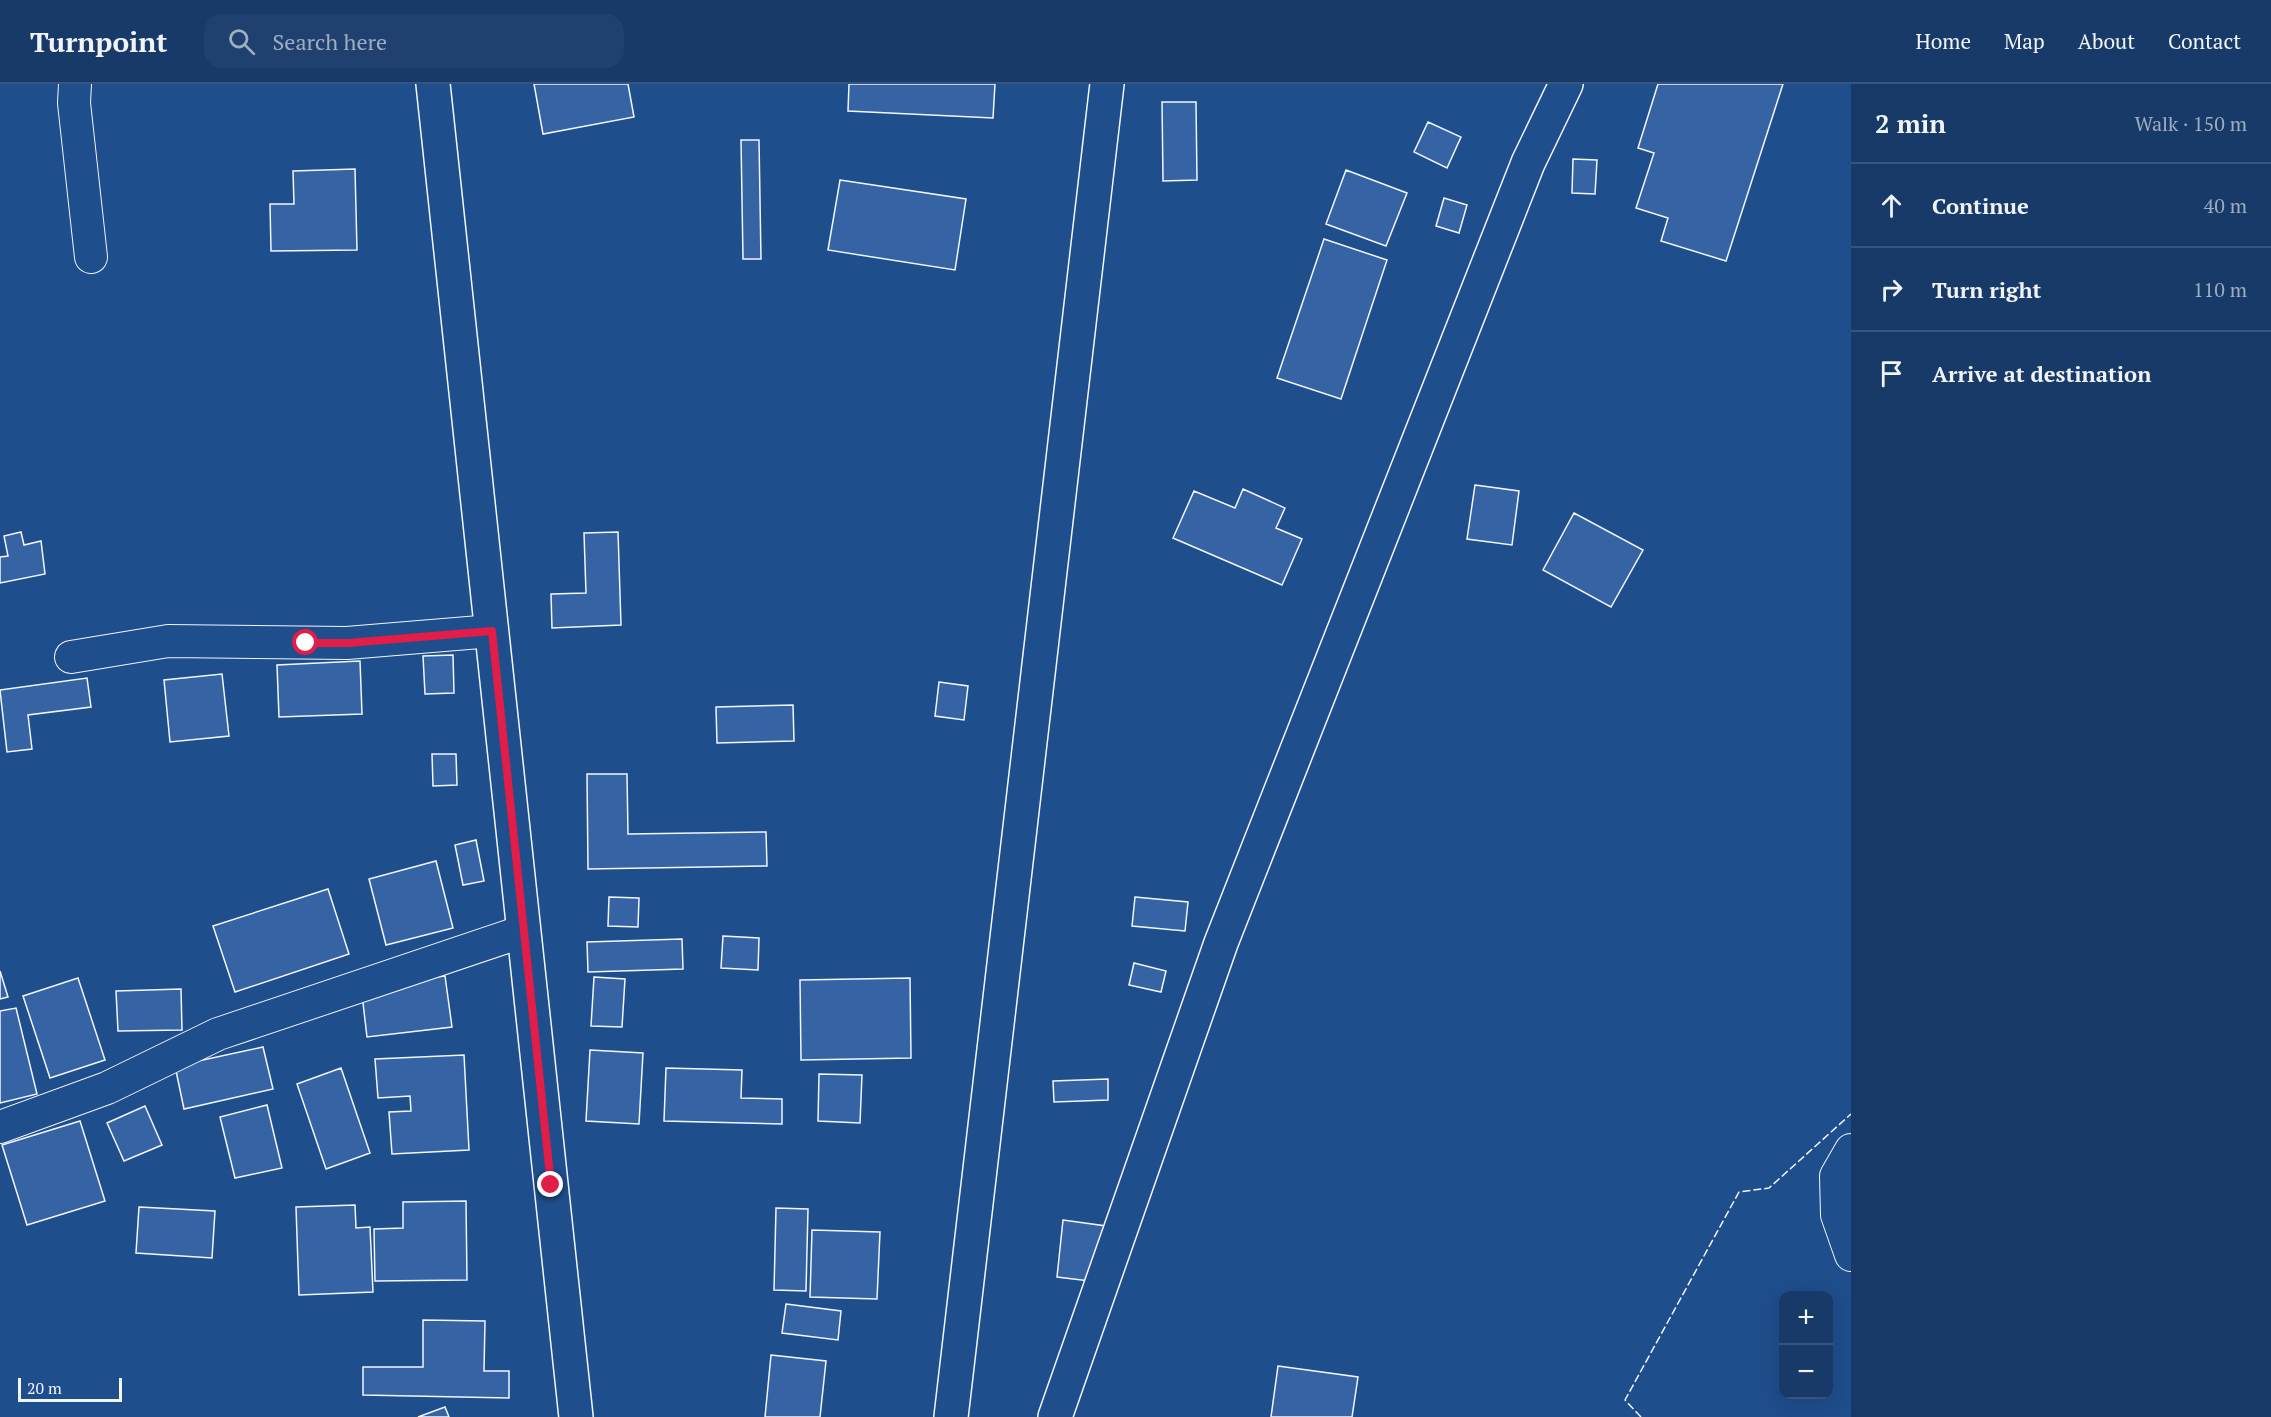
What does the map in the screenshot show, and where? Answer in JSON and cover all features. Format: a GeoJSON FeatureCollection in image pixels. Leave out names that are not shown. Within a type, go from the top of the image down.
{"type":"FeatureCollection","features":[{"type":"Feature","properties":{"kind":"main road"},"geometry":{"type":"LineString","coordinates":[[433,84],[576,1417]]}},
{"type":"Feature","properties":{"kind":"main road"},"geometry":{"type":"LineString","coordinates":[[951,1417],[1107,84]]}},
{"type":"Feature","properties":{"kind":"main road"},"geometry":{"type":"LineString","coordinates":[[1055,1417],[1221,943],[1528,163],[1566,84]]}},
{"type":"Feature","properties":{"kind":"street"},"geometry":{"type":"LineString","coordinates":[[75,84],[74,103],[91,256]]}},
{"type":"Feature","properties":{"kind":"street"},"geometry":{"type":"LineString","coordinates":[[72,657],[168,641],[348,643],[492,631]]}},
{"type":"Feature","properties":{"kind":"street"},"geometry":{"type":"LineString","coordinates":[[0,1127],[107,1088],[218,1034],[524,931]]}},
{"type":"Feature","properties":{"kind":"street"},"geometry":{"type":"LineString","coordinates":[[1851,1150],[1836,1176],[1837,1215],[1851,1256]]}},
{"type":"Feature","properties":{"kind":"building"},"geometry":{"type":"Polygon","coordinates":[[[534,84],[628,84],[634,117],[543,134],[534,84]]]}},
{"type":"Feature","properties":{"kind":"building"},"geometry":{"type":"Polygon","coordinates":[[[849,84],[995,84],[993,118],[848,111],[849,84]]]}},
{"type":"Feature","properties":{"kind":"building"},"geometry":{"type":"Polygon","coordinates":[[[1658,84],[1783,84],[1726,261],[1661,241],[1668,218],[1636,208],[1654,153],[1638,148],[1658,84]]]}},
{"type":"Feature","properties":{"kind":"building"},"geometry":{"type":"Polygon","coordinates":[[[1162,102],[1196,102],[1197,180],[1163,181],[1162,102]]]}},
{"type":"Feature","properties":{"kind":"building"},"geometry":{"type":"Polygon","coordinates":[[[1428,122],[1461,137],[1447,168],[1414,152],[1428,122]]]}},
{"type":"Feature","properties":{"kind":"building"},"geometry":{"type":"Polygon","coordinates":[[[741,140],[759,140],[761,259],[743,259],[741,140]]]}},
{"type":"Feature","properties":{"kind":"building"},"geometry":{"type":"Polygon","coordinates":[[[1573,159],[1597,160],[1595,194],[1572,193],[1573,159]]]}},
{"type":"Feature","properties":{"kind":"building"},"geometry":{"type":"Polygon","coordinates":[[[355,169],[357,250],[271,251],[270,204],[294,204],[293,171],[355,169]]]}},
{"type":"Feature","properties":{"kind":"building"},"geometry":{"type":"Polygon","coordinates":[[[1346,170],[1407,193],[1386,246],[1326,224],[1346,170]]]}},
{"type":"Feature","properties":{"kind":"building"},"geometry":{"type":"Polygon","coordinates":[[[840,180],[966,199],[955,270],[828,250],[840,180]]]}},
{"type":"Feature","properties":{"kind":"building"},"geometry":{"type":"Polygon","coordinates":[[[1444,198],[1467,205],[1459,233],[1436,226],[1444,198]]]}},
{"type":"Feature","properties":{"kind":"building"},"geometry":{"type":"Polygon","coordinates":[[[1324,239],[1387,260],[1341,399],[1277,378],[1324,239]]]}},
{"type":"Feature","properties":{"kind":"building"},"geometry":{"type":"Polygon","coordinates":[[[1475,485],[1519,491],[1512,545],[1467,539],[1475,485]]]}},
{"type":"Feature","properties":{"kind":"building"},"geometry":{"type":"Polygon","coordinates":[[[1243,489],[1285,508],[1276,528],[1302,539],[1282,585],[1173,538],[1194,491],[1235,508],[1243,489]]]}},
{"type":"Feature","properties":{"kind":"building"},"geometry":{"type":"Polygon","coordinates":[[[1574,513],[1643,550],[1611,607],[1543,570],[1574,513]]]}},
{"type":"Feature","properties":{"kind":"building"},"geometry":{"type":"Polygon","coordinates":[[[21,532],[24,545],[41,541],[45,574],[0,583],[0,557],[8,556],[4,536],[21,532]]]}},
{"type":"Feature","properties":{"kind":"building"},"geometry":{"type":"Polygon","coordinates":[[[618,532],[621,625],[552,628],[551,594],[586,593],[584,533],[618,532]]]}},
{"type":"Feature","properties":{"kind":"building"},"geometry":{"type":"Polygon","coordinates":[[[453,655],[454,693],[425,694],[423,656],[453,655]]]}},
{"type":"Feature","properties":{"kind":"building"},"geometry":{"type":"Polygon","coordinates":[[[360,661],[362,714],[279,717],[277,665],[360,661]]]}},
{"type":"Feature","properties":{"kind":"building"},"geometry":{"type":"Polygon","coordinates":[[[222,674],[229,736],[170,742],[164,680],[222,674]]]}},
{"type":"Feature","properties":{"kind":"building"},"geometry":{"type":"Polygon","coordinates":[[[87,678],[91,707],[28,715],[32,749],[7,752],[0,690],[87,678]]]}},
{"type":"Feature","properties":{"kind":"building"},"geometry":{"type":"Polygon","coordinates":[[[939,682],[968,686],[964,720],[935,716],[939,682]]]}},
{"type":"Feature","properties":{"kind":"building"},"geometry":{"type":"Polygon","coordinates":[[[793,705],[794,741],[717,743],[716,707],[793,705]]]}},
{"type":"Feature","properties":{"kind":"building"},"geometry":{"type":"Polygon","coordinates":[[[432,754],[456,754],[457,785],[433,786],[432,754]]]}},
{"type":"Feature","properties":{"kind":"building"},"geometry":{"type":"Polygon","coordinates":[[[587,774],[627,774],[628,834],[766,832],[767,866],[588,869],[587,774]]]}},
{"type":"Feature","properties":{"kind":"building"},"geometry":{"type":"Polygon","coordinates":[[[476,840],[484,881],[463,885],[455,845],[476,840]]]}},
{"type":"Feature","properties":{"kind":"building"},"geometry":{"type":"Polygon","coordinates":[[[436,861],[453,928],[386,945],[369,879],[436,861]]]}},
{"type":"Feature","properties":{"kind":"building"},"geometry":{"type":"Polygon","coordinates":[[[328,889],[349,954],[235,992],[213,926],[328,889]]]}},
{"type":"Feature","properties":{"kind":"building"},"geometry":{"type":"Polygon","coordinates":[[[609,897],[639,898],[638,927],[608,926],[609,897]]]}},
{"type":"Feature","properties":{"kind":"building"},"geometry":{"type":"Polygon","coordinates":[[[1135,897],[1188,902],[1185,931],[1132,926],[1135,897]]]}},
{"type":"Feature","properties":{"kind":"building"},"geometry":{"type":"Polygon","coordinates":[[[723,936],[759,938],[758,970],[721,968],[723,936]]]}},
{"type":"Feature","properties":{"kind":"building"},"geometry":{"type":"Polygon","coordinates":[[[682,939],[683,969],[588,972],[587,942],[682,939]]]}},
{"type":"Feature","properties":{"kind":"building"},"geometry":{"type":"Polygon","coordinates":[[[1134,963],[1166,971],[1161,992],[1129,985],[1134,963]]]}},
{"type":"Feature","properties":{"kind":"building"},"geometry":{"type":"Polygon","coordinates":[[[0,971],[8,997],[0,999],[0,971]]]}},
{"type":"Feature","properties":{"kind":"building"},"geometry":{"type":"Polygon","coordinates":[[[445,976],[452,1027],[367,1037],[361,986],[445,976]]]}},
{"type":"Feature","properties":{"kind":"building"},"geometry":{"type":"Polygon","coordinates":[[[594,977],[625,979],[622,1027],[591,1026],[594,977]]]}},
{"type":"Feature","properties":{"kind":"building"},"geometry":{"type":"Polygon","coordinates":[[[78,978],[105,1060],[50,1078],[23,996],[78,978]]]}},
{"type":"Feature","properties":{"kind":"building"},"geometry":{"type":"Polygon","coordinates":[[[910,978],[911,1058],[801,1060],[800,980],[910,978]]]}},
{"type":"Feature","properties":{"kind":"building"},"geometry":{"type":"Polygon","coordinates":[[[181,989],[182,1030],[118,1031],[116,991],[181,989]]]}},
{"type":"Feature","properties":{"kind":"building"},"geometry":{"type":"Polygon","coordinates":[[[16,1008],[37,1094],[0,1103],[0,1011],[16,1008]]]}},
{"type":"Feature","properties":{"kind":"building"},"geometry":{"type":"Polygon","coordinates":[[[263,1047],[273,1089],[184,1109],[175,1066],[263,1047]]]}},
{"type":"Feature","properties":{"kind":"building"},"geometry":{"type":"Polygon","coordinates":[[[590,1050],[643,1053],[639,1124],[586,1121],[590,1050]]]}},
{"type":"Feature","properties":{"kind":"building"},"geometry":{"type":"Polygon","coordinates":[[[464,1055],[469,1150],[392,1154],[389,1112],[411,1111],[410,1096],[378,1098],[375,1059],[464,1055]]]}},
{"type":"Feature","properties":{"kind":"building"},"geometry":{"type":"Polygon","coordinates":[[[341,1068],[370,1153],[326,1169],[297,1084],[341,1068]]]}},
{"type":"Feature","properties":{"kind":"building"},"geometry":{"type":"Polygon","coordinates":[[[666,1068],[742,1070],[741,1098],[782,1099],[782,1124],[664,1121],[666,1068]]]}},
{"type":"Feature","properties":{"kind":"building"},"geometry":{"type":"Polygon","coordinates":[[[819,1074],[862,1075],[860,1123],[818,1121],[819,1074]]]}},
{"type":"Feature","properties":{"kind":"building"},"geometry":{"type":"Polygon","coordinates":[[[1108,1079],[1108,1100],[1054,1102],[1053,1081],[1108,1079]]]}},
{"type":"Feature","properties":{"kind":"building"},"geometry":{"type":"Polygon","coordinates":[[[267,1105],[282,1168],[235,1178],[220,1117],[267,1105]]]}},
{"type":"Feature","properties":{"kind":"building"},"geometry":{"type":"Polygon","coordinates":[[[145,1106],[162,1145],[124,1161],[107,1123],[145,1106]]]}},
{"type":"Feature","properties":{"kind":"building"},"geometry":{"type":"Polygon","coordinates":[[[80,1121],[105,1201],[27,1225],[2,1145],[80,1121]]]}},
{"type":"Feature","properties":{"kind":"building"},"geometry":{"type":"Polygon","coordinates":[[[466,1201],[467,1280],[375,1281],[374,1229],[403,1228],[403,1202],[466,1201]]]}},
{"type":"Feature","properties":{"kind":"building"},"geometry":{"type":"Polygon","coordinates":[[[355,1205],[356,1228],[370,1227],[373,1292],[299,1295],[296,1207],[355,1205]]]}},
{"type":"Feature","properties":{"kind":"building"},"geometry":{"type":"Polygon","coordinates":[[[139,1207],[215,1211],[212,1258],[136,1253],[139,1207]]]}},
{"type":"Feature","properties":{"kind":"building"},"geometry":{"type":"Polygon","coordinates":[[[776,1208],[808,1209],[806,1291],[774,1290],[776,1208]]]}},
{"type":"Feature","properties":{"kind":"building"},"geometry":{"type":"Polygon","coordinates":[[[1063,1220],[1106,1226],[1098,1282],[1057,1277],[1063,1220]]]}},
{"type":"Feature","properties":{"kind":"building"},"geometry":{"type":"Polygon","coordinates":[[[812,1230],[880,1232],[877,1299],[810,1297],[812,1230]]]}},
{"type":"Feature","properties":{"kind":"building"},"geometry":{"type":"Polygon","coordinates":[[[786,1304],[841,1311],[838,1340],[782,1333],[786,1304]]]}},
{"type":"Feature","properties":{"kind":"building"},"geometry":{"type":"Polygon","coordinates":[[[423,1320],[485,1321],[484,1371],[509,1371],[509,1398],[363,1395],[363,1367],[423,1367],[423,1320]]]}},
{"type":"Feature","properties":{"kind":"building"},"geometry":{"type":"Polygon","coordinates":[[[771,1355],[826,1361],[820,1417],[765,1417],[771,1355]]]}},
{"type":"Feature","properties":{"kind":"building"},"geometry":{"type":"Polygon","coordinates":[[[1278,1366],[1358,1377],[1352,1417],[1271,1417],[1278,1366]]]}},
{"type":"Feature","properties":{"kind":"building"},"geometry":{"type":"Polygon","coordinates":[[[445,1407],[449,1417],[418,1417],[445,1407]]]}},
{"type":"Feature","properties":{"kind":"fence"},"geometry":{"type":"LineString","coordinates":[[1641,1417],[1625,1400],[1739,1192],[1769,1188],[1851,1114]]}},
{"type":"Feature","properties":{"kind":"route"},"geometry":{"type":"LineString","coordinates":[[306,643],[348,643],[492,631],[551,1185]]}}]}
